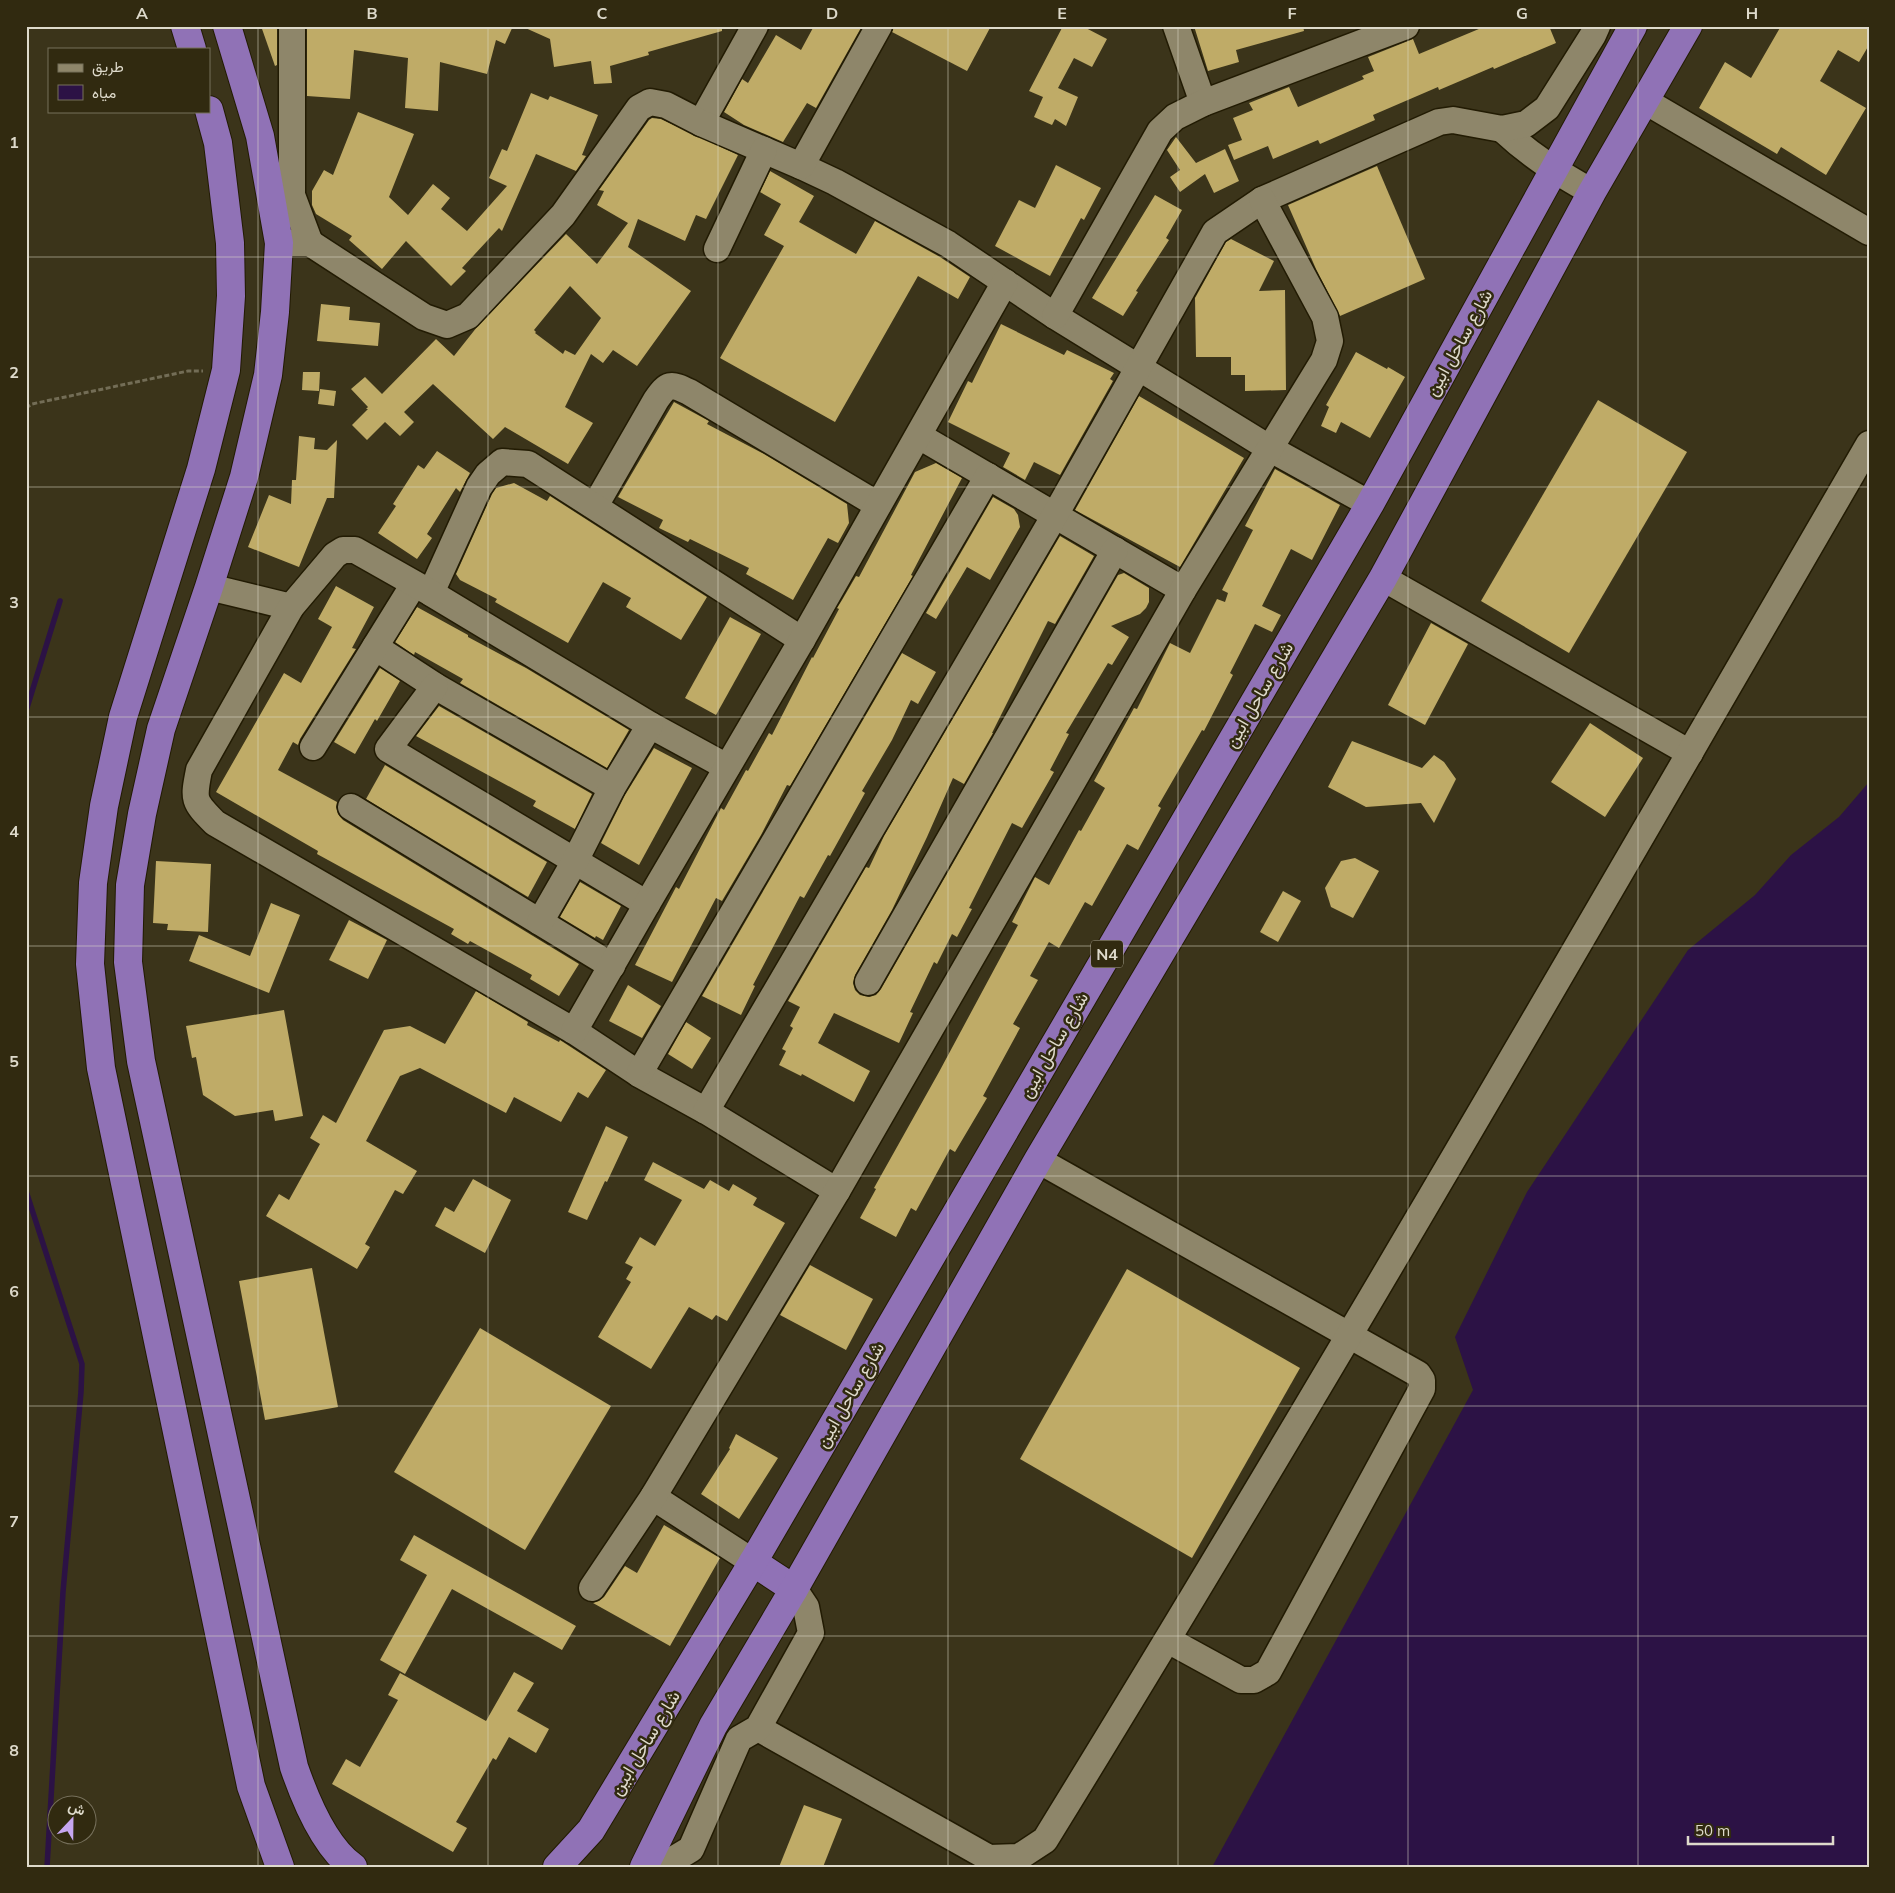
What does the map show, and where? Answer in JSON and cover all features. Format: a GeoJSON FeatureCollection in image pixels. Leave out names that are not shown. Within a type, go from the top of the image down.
{"type":"FeatureCollection","features":[{"type":"Feature","properties":{"kind":"highway"},"geometry":{"type":"LineString","coordinates":[[184,26],[192,48]]}},
{"type":"Feature","properties":{"kind":"highway"},"geometry":{"type":"LineString","coordinates":[[227,26],[260,136],[279,243],[275,312],[268,375],[244,477],[161,729],[144,805],[130,885],[128,962],[141,1061],[294,1767],[306,1802],[326,1836],[346,1862],[353,1867]]}},
{"type":"Feature","properties":{"kind":"highway","name":"شارع ساحل ابين"},"geometry":{"type":"LineString","coordinates":[[557,1867],[591,1830],[753,1562],[1370,504],[1634,26]]}},
{"type":"Feature","properties":{"kind":"highway","name":"N4"},"geometry":{"type":"LineString","coordinates":[[644,1867],[713,1726],[794,1589],[1038,1160],[1383,578],[1592,192],[1688,26]]}},
{"type":"Feature","properties":{"kind":"highway"},"geometry":{"type":"LineString","coordinates":[[210,112],[218,144],[230,244],[231,296],[226,370],[201,469],[121,726],[104,806],[93,883],[90,964],[101,1068],[251,1786],[280,1867]]}},
{"type":"Feature","properties":{"kind":"highway"},"geometry":{"type":"LineString","coordinates":[[753,1562],[794,1589]]}},
{"type":"Feature","properties":{"kind":"street"},"geometry":{"type":"LineString","coordinates":[[292,26],[292,195],[310,243]]}},
{"type":"Feature","properties":{"kind":"street"},"geometry":{"type":"LineString","coordinates":[[701,122],[755,26]]}},
{"type":"Feature","properties":{"kind":"street"},"geometry":{"type":"LineString","coordinates":[[800,166],[879,26]]}},
{"type":"Feature","properties":{"kind":"street"},"geometry":{"type":"LineString","coordinates":[[1176,26],[1203,102]]}},
{"type":"Feature","properties":{"kind":"street"},"geometry":{"type":"LineString","coordinates":[[1055,316],[1160,131],[1175,117],[1203,102],[1406,26]]}},
{"type":"Feature","properties":{"kind":"street"},"geometry":{"type":"LineString","coordinates":[[706,1111],[1055,515],[1215,232],[1262,200],[1439,122],[1453,120],[1502,129],[1526,124],[1547,108],[1593,29]]}},
{"type":"Feature","properties":{"kind":"street"},"geometry":{"type":"LineString","coordinates":[[1645,101],[1869,232]]}},
{"type":"Feature","properties":{"kind":"street"},"geometry":{"type":"LineString","coordinates":[[279,243],[310,243],[424,317],[447,325],[468,316],[563,215],[639,108],[650,102],[666,105],[835,182],[948,244],[1055,316],[1269,448],[1370,504]]}},
{"type":"Feature","properties":{"kind":"street"},"geometry":{"type":"LineString","coordinates":[[1502,129],[1524,150],[1554,171],[1592,192]]}},
{"type":"Feature","properties":{"kind":"street"},"geometry":{"type":"LineString","coordinates":[[717,249],[764,150]]}},
{"type":"Feature","properties":{"kind":"street"},"geometry":{"type":"LineString","coordinates":[[592,1588],[653,1496],[837,1191],[1183,590],[1324,360],[1330,341],[1325,317],[1262,200]]}},
{"type":"Feature","properties":{"kind":"street"},"geometry":{"type":"LineString","coordinates":[[574,1031],[802,640],[1006,282]]}},
{"type":"Feature","properties":{"kind":"street"},"geometry":{"type":"LineString","coordinates":[[594,506],[656,400],[665,387],[674,385],[689,392],[878,505]]}},
{"type":"Feature","properties":{"kind":"street"},"geometry":{"type":"LineString","coordinates":[[919,436],[1183,590]]}},
{"type":"Feature","properties":{"kind":"street"},"geometry":{"type":"LineString","coordinates":[[758,1728],[989,1858],[1019,1858],[1045,1840],[1168,1640],[1349,1335],[1869,444]]}},
{"type":"Feature","properties":{"kind":"street"},"geometry":{"type":"LineString","coordinates":[[313,747],[375,647],[422,589],[488,474],[502,462],[528,464],[802,640]]}},
{"type":"Feature","properties":{"kind":"street"},"geometry":{"type":"LineString","coordinates":[[639,1074],[988,476]]}},
{"type":"Feature","properties":{"kind":"street"},"geometry":{"type":"LineString","coordinates":[[727,767],[650,725],[355,550],[343,550],[335,555],[291,607],[199,770],[195,790],[198,805],[215,823],[574,1031],[639,1074],[706,1111],[837,1191]]}},
{"type":"Feature","properties":{"kind":"street"},"geometry":{"type":"LineString","coordinates":[[868,982],[1115,550]]}},
{"type":"Feature","properties":{"kind":"street"},"geometry":{"type":"LineString","coordinates":[[1383,578],[1690,753]]}},
{"type":"Feature","properties":{"kind":"street"},"geometry":{"type":"LineString","coordinates":[[209,587],[291,607]]}},
{"type":"Feature","properties":{"kind":"street"},"geometry":{"type":"LineString","coordinates":[[375,647],[435,686],[612,788]]}},
{"type":"Feature","properties":{"kind":"street"},"geometry":{"type":"LineString","coordinates":[[435,686],[388,749],[647,904]]}},
{"type":"Feature","properties":{"kind":"street"},"geometry":{"type":"LineString","coordinates":[[540,922],[612,788],[650,725]]}},
{"type":"Feature","properties":{"kind":"street"},"geometry":{"type":"LineString","coordinates":[[351,807],[612,966]]}},
{"type":"Feature","properties":{"kind":"street"},"geometry":{"type":"LineString","coordinates":[[1038,1160],[1418,1374],[1422,1380],[1422,1389],[1268,1672],[1254,1680],[1241,1680],[1168,1640]]}},
{"type":"Feature","properties":{"kind":"street"},"geometry":{"type":"LineString","coordinates":[[653,1496],[753,1562]]}},
{"type":"Feature","properties":{"kind":"street"},"geometry":{"type":"LineString","coordinates":[[661,1867],[691,1849],[739,1739],[758,1728],[811,1633],[806,1607],[794,1589]]}},
{"type":"Feature","properties":{"kind":"path"},"geometry":{"type":"LineString","coordinates":[[26,408],[32,404],[188,371],[226,370]]}},
{"type":"Feature","properties":{"kind":"water"},"geometry":{"type":"Polygon","coordinates":[[[1869,782],[1869,1867],[1212,1867],[1473,1390],[1455,1337],[1527,1192],[1688,950],[1755,895],[1791,855],[1839,817],[1869,782]]]}},
{"type":"Feature","properties":{"kind":"building"},"geometry":{"type":"Polygon","coordinates":[[[261,26],[277,26],[277,65],[275,66],[261,26]]]}},
{"type":"Feature","properties":{"kind":"building"},"geometry":{"type":"Polygon","coordinates":[[[307,26],[513,26],[505,44],[496,40],[487,74],[440,62],[438,111],[405,108],[408,58],[354,50],[350,99],[307,96],[307,26]]]}},
{"type":"Feature","properties":{"kind":"building"},"geometry":{"type":"Polygon","coordinates":[[[521,26],[722,26],[722,31],[648,52],[649,55],[610,66],[612,83],[594,84],[591,61],[554,67],[550,39],[521,26]]]}},
{"type":"Feature","properties":{"kind":"building"},"geometry":{"type":"Polygon","coordinates":[[[814,26],[862,26],[816,108],[807,103],[783,142],[744,125],[724,112],[742,79],[748,83],[776,35],[801,50],[814,26]]]}},
{"type":"Feature","properties":{"kind":"building"},"geometry":{"type":"Polygon","coordinates":[[[894,26],[991,26],[967,71],[892,32],[894,26]]]}},
{"type":"Feature","properties":{"kind":"building"},"geometry":{"type":"Polygon","coordinates":[[[1063,26],[1082,26],[1107,39],[1092,67],[1074,58],[1058,88],[1078,97],[1066,126],[1055,119],[1052,125],[1034,117],[1043,97],[1029,91],[1063,26]]]}},
{"type":"Feature","properties":{"kind":"building"},"geometry":{"type":"Polygon","coordinates":[[[1194,26],[1303,26],[1304,31],[1236,50],[1239,62],[1208,71],[1194,26]]]}},
{"type":"Feature","properties":{"kind":"building"},"geometry":{"type":"Polygon","coordinates":[[[1486,26],[1549,26],[1556,43],[1439,90],[1438,87],[1373,115],[1375,120],[1320,144],[1318,140],[1273,159],[1268,146],[1234,160],[1228,145],[1242,140],[1233,118],[1253,110],[1249,103],[1289,87],[1298,107],[1364,79],[1362,76],[1374,71],[1368,57],[1413,39],[1419,54],[1486,26]]]}},
{"type":"Feature","properties":{"kind":"building"},"geometry":{"type":"Polygon","coordinates":[[[1781,26],[1869,26],[1869,45],[1859,62],[1838,50],[1820,81],[1866,108],[1826,175],[1781,147],[1777,154],[1699,108],[1725,62],[1751,78],[1781,26]]]}},
{"type":"Feature","properties":{"kind":"building"},"geometry":{"type":"Polygon","coordinates":[[[531,93],[548,100],[550,96],[598,115],[582,155],[586,156],[576,171],[536,154],[502,231],[499,228],[462,268],[466,271],[451,286],[406,241],[382,269],[349,240],[352,236],[316,214],[312,205],[312,191],[324,170],[333,175],[358,112],[414,134],[389,197],[408,215],[433,184],[450,198],[441,209],[467,231],[507,186],[489,178],[502,149],[507,151],[531,93]]]}},
{"type":"Feature","properties":{"kind":"building"},"geometry":{"type":"Polygon","coordinates":[[[652,118],[661,119],[738,155],[706,219],[696,215],[685,241],[638,219],[628,247],[691,291],[637,366],[613,350],[603,363],[591,354],[565,407],[593,423],[568,464],[505,427],[493,439],[433,384],[404,412],[414,422],[400,436],[385,422],[367,440],[352,425],[368,409],[366,409],[368,407],[351,389],[365,377],[382,394],[436,339],[454,356],[477,327],[566,234],[597,264],[628,223],[597,205],[604,191],[599,190],[652,118]],[[570,286],[534,330],[535,333],[563,354],[565,350],[575,355],[601,318],[570,286]]]}},
{"type":"Feature","properties":{"kind":"building"},"geometry":{"type":"Polygon","coordinates":[[[1176,137],[1196,163],[1225,149],[1239,181],[1214,193],[1205,174],[1180,192],[1170,177],[1180,170],[1167,150],[1176,137]]]}},
{"type":"Feature","properties":{"kind":"building"},"geometry":{"type":"Polygon","coordinates":[[[1056,165],[1101,188],[1084,220],[1081,218],[1050,276],[995,246],[1019,200],[1035,208],[1056,165]]]}},
{"type":"Feature","properties":{"kind":"building"},"geometry":{"type":"Polygon","coordinates":[[[1377,166],[1425,279],[1340,316],[1316,269],[1288,205],[1377,166]]]}},
{"type":"Feature","properties":{"kind":"building"},"geometry":{"type":"Polygon","coordinates":[[[770,171],[814,196],[799,222],[856,254],[875,221],[940,257],[970,277],[958,299],[918,276],[835,422],[720,358],[784,246],[764,235],[781,204],[760,192],[770,171]]]}},
{"type":"Feature","properties":{"kind":"building"},"geometry":{"type":"Polygon","coordinates":[[[1155,195],[1182,210],[1166,238],[1169,240],[1136,291],[1138,292],[1123,316],[1092,298],[1155,195]]]}},
{"type":"Feature","properties":{"kind":"building"},"geometry":{"type":"Polygon","coordinates":[[[1231,239],[1274,261],[1259,291],[1285,290],[1286,390],[1245,391],[1245,375],[1231,375],[1231,357],[1196,357],[1195,298],[1226,242],[1231,239]]]}},
{"type":"Feature","properties":{"kind":"building"},"geometry":{"type":"Polygon","coordinates":[[[321,304],[350,307],[349,320],[380,323],[378,346],[317,341],[321,304]]]}},
{"type":"Feature","properties":{"kind":"building"},"geometry":{"type":"Polygon","coordinates":[[[1001,324],[1064,355],[1067,350],[1114,373],[1110,379],[1113,381],[1060,475],[1034,462],[1025,480],[1003,467],[1010,453],[948,422],[968,381],[972,383],[1001,324]]]}},
{"type":"Feature","properties":{"kind":"building"},"geometry":{"type":"Polygon","coordinates":[[[1356,352],[1405,377],[1370,438],[1341,422],[1336,433],[1321,426],[1329,407],[1326,405],[1356,352]]]}},
{"type":"Feature","properties":{"kind":"building"},"geometry":{"type":"Polygon","coordinates":[[[303,372],[320,372],[319,391],[302,390],[303,372]]]}},
{"type":"Feature","properties":{"kind":"building"},"geometry":{"type":"Polygon","coordinates":[[[320,389],[336,391],[334,406],[318,404],[320,389]]]}},
{"type":"Feature","properties":{"kind":"building"},"geometry":{"type":"Polygon","coordinates":[[[1139,396],[1244,458],[1180,567],[1075,510],[1139,396]]]}},
{"type":"Feature","properties":{"kind":"building"},"geometry":{"type":"Polygon","coordinates":[[[1598,400],[1687,452],[1569,653],[1481,601],[1598,400]]]}},
{"type":"Feature","properties":{"kind":"building"},"geometry":{"type":"Polygon","coordinates":[[[674,402],[709,421],[707,424],[764,454],[847,504],[849,523],[838,543],[828,538],[793,600],[746,574],[749,568],[690,539],[688,542],[659,528],[663,520],[618,497],[674,402]]]}},
{"type":"Feature","properties":{"kind":"building"},"geometry":{"type":"Polygon","coordinates":[[[299,436],[315,438],[314,449],[327,450],[337,440],[334,498],[327,498],[299,567],[248,547],[269,495],[291,504],[292,480],[296,480],[299,436]]]}},
{"type":"Feature","properties":{"kind":"building"},"geometry":{"type":"Polygon","coordinates":[[[437,451],[470,473],[460,492],[456,488],[427,534],[432,538],[417,559],[378,533],[396,506],[393,504],[418,465],[424,469],[437,451]]]}},
{"type":"Feature","properties":{"kind":"building"},"geometry":{"type":"Polygon","coordinates":[[[936,463],[962,478],[911,575],[913,576],[790,786],[787,785],[761,835],[722,901],[716,898],[672,982],[635,965],[676,887],[679,889],[721,808],[724,810],[769,733],[772,735],[839,609],[837,608],[856,576],[859,577],[915,472],[936,463]]]}},
{"type":"Feature","properties":{"kind":"building"},"geometry":{"type":"Polygon","coordinates":[[[1275,469],[1340,505],[1312,560],[1291,549],[1262,606],[1281,615],[1272,632],[1255,624],[1230,673],[1233,675],[1204,731],[1202,730],[1158,806],[1161,808],[1138,850],[1127,844],[1092,906],[1085,902],[1059,948],[1049,942],[1030,976],[1038,980],[1013,1024],[1020,1028],[983,1096],[987,1098],[955,1152],[950,1149],[916,1211],[911,1208],[896,1237],[860,1218],[876,1189],[874,1188],[1018,925],[1012,922],[1035,877],[1049,885],[1079,830],[1081,831],[1105,788],[1094,781],[1134,708],[1137,709],[1170,643],[1190,653],[1217,599],[1225,602],[1228,593],[1222,590],[1253,530],[1245,526],[1275,469]]]}},
{"type":"Feature","properties":{"kind":"building"},"geometry":{"type":"Polygon","coordinates":[[[514,483],[547,501],[550,496],[707,597],[681,640],[626,607],[631,598],[603,582],[568,643],[495,602],[497,599],[460,580],[456,574],[492,494],[496,488],[514,483]]]}},
{"type":"Feature","properties":{"kind":"building"},"geometry":{"type":"Polygon","coordinates":[[[993,497],[1014,509],[1018,515],[1020,527],[990,580],[967,567],[936,619],[926,613],[993,497]]]}},
{"type":"Feature","properties":{"kind":"building"},"geometry":{"type":"Polygon","coordinates":[[[1060,536],[1094,556],[1055,624],[1048,621],[993,733],[964,784],[953,778],[892,910],[855,975],[853,983],[855,990],[860,995],[869,997],[876,995],[881,989],[1118,575],[1124,573],[1149,588],[1149,602],[1140,614],[1111,626],[1129,637],[1112,665],[1108,663],[1066,733],[1069,734],[1050,770],[1054,772],[1022,828],[1012,823],[969,908],[972,909],[957,937],[952,934],[937,964],[934,962],[910,1012],[913,1013],[899,1043],[834,1013],[818,1043],[870,1071],[854,1102],[802,1074],[801,1076],[779,1065],[786,1051],[782,1049],[793,1028],[790,1026],[800,1007],[788,1001],[866,867],[869,868],[884,836],[1060,536]]]}},
{"type":"Feature","properties":{"kind":"building"},"geometry":{"type":"Polygon","coordinates":[[[336,586],[374,607],[352,648],[356,649],[298,745],[293,742],[278,770],[337,802],[338,814],[343,820],[579,964],[559,996],[530,979],[532,975],[470,941],[468,944],[451,934],[454,929],[317,854],[318,851],[216,792],[284,673],[301,683],[332,627],[318,619],[336,586]]]}},
{"type":"Feature","properties":{"kind":"building"},"geometry":{"type":"Polygon","coordinates":[[[417,607],[526,668],[629,730],[607,768],[460,683],[463,679],[415,652],[414,655],[395,642],[417,607]]]}},
{"type":"Feature","properties":{"kind":"building"},"geometry":{"type":"Polygon","coordinates":[[[730,617],[761,634],[716,715],[685,698],[730,617]]]}},
{"type":"Feature","properties":{"kind":"building"},"geometry":{"type":"Polygon","coordinates":[[[1431,623],[1468,644],[1425,725],[1388,705],[1431,623]]]}},
{"type":"Feature","properties":{"kind":"building"},"geometry":{"type":"Polygon","coordinates":[[[902,653],[936,672],[918,704],[911,700],[892,740],[862,791],[865,793],[830,856],[828,855],[804,898],[800,896],[753,985],[755,986],[741,1015],[702,996],[902,653]]]}},
{"type":"Feature","properties":{"kind":"building"},"geometry":{"type":"Polygon","coordinates":[[[380,668],[400,681],[355,754],[334,742],[380,668]]]}},
{"type":"Feature","properties":{"kind":"building"},"geometry":{"type":"Polygon","coordinates":[[[439,706],[592,794],[575,829],[533,806],[536,801],[416,736],[439,706]]]}},
{"type":"Feature","properties":{"kind":"building"},"geometry":{"type":"Polygon","coordinates":[[[1590,723],[1643,758],[1605,817],[1551,782],[1590,723]]]}},
{"type":"Feature","properties":{"kind":"building"},"geometry":{"type":"Polygon","coordinates":[[[1352,741],[1422,768],[1434,755],[1444,762],[1456,779],[1434,823],[1421,803],[1366,807],[1328,787],[1352,741]]]}},
{"type":"Feature","properties":{"kind":"building"},"geometry":{"type":"Polygon","coordinates":[[[654,748],[692,768],[639,865],[601,843],[625,795],[654,748]]]}},
{"type":"Feature","properties":{"kind":"building"},"geometry":{"type":"Polygon","coordinates":[[[385,765],[547,862],[528,897],[366,799],[385,765]]]}},
{"type":"Feature","properties":{"kind":"building"},"geometry":{"type":"Polygon","coordinates":[[[1355,858],[1379,871],[1353,918],[1331,907],[1325,888],[1341,861],[1355,858]]]}},
{"type":"Feature","properties":{"kind":"building"},"geometry":{"type":"Polygon","coordinates":[[[156,861],[211,864],[208,932],[167,930],[168,924],[153,923],[156,861]]]}},
{"type":"Feature","properties":{"kind":"building"},"geometry":{"type":"Polygon","coordinates":[[[580,882],[621,906],[603,940],[596,936],[595,938],[560,917],[580,882]]]}},
{"type":"Feature","properties":{"kind":"building"},"geometry":{"type":"Polygon","coordinates":[[[1283,891],[1301,901],[1278,942],[1260,932],[1283,891]]]}},
{"type":"Feature","properties":{"kind":"building"},"geometry":{"type":"Polygon","coordinates":[[[271,903],[300,915],[269,993],[189,961],[199,935],[250,956],[271,903]]]}},
{"type":"Feature","properties":{"kind":"building"},"geometry":{"type":"Polygon","coordinates":[[[349,920],[387,940],[368,979],[329,960],[349,920]]]}},
{"type":"Feature","properties":{"kind":"building"},"geometry":{"type":"Polygon","coordinates":[[[628,985],[661,1006],[642,1038],[609,1021],[628,985]]]}},
{"type":"Feature","properties":{"kind":"building"},"geometry":{"type":"Polygon","coordinates":[[[476,991],[528,1022],[527,1025],[559,1042],[560,1040],[606,1070],[588,1098],[578,1092],[561,1122],[514,1097],[506,1113],[420,1068],[400,1076],[366,1141],[417,1171],[403,1194],[395,1190],[365,1244],[370,1247],[357,1269],[266,1216],[279,1194],[289,1200],[320,1144],[310,1138],[323,1115],[336,1123],[384,1030],[410,1026],[445,1044],[476,991]]]}},
{"type":"Feature","properties":{"kind":"building"},"geometry":{"type":"Polygon","coordinates":[[[284,1010],[303,1116],[275,1121],[273,1110],[235,1116],[203,1095],[196,1057],[192,1058],[186,1026],[284,1010]]]}},
{"type":"Feature","properties":{"kind":"building"},"geometry":{"type":"Polygon","coordinates":[[[686,1022],[711,1038],[692,1069],[668,1054],[686,1022]]]}},
{"type":"Feature","properties":{"kind":"building"},"geometry":{"type":"Polygon","coordinates":[[[606,1126],[628,1137],[587,1220],[568,1212],[606,1126]]]}},
{"type":"Feature","properties":{"kind":"building"},"geometry":{"type":"Polygon","coordinates":[[[653,1162],[704,1189],[710,1180],[729,1191],[733,1184],[757,1198],[753,1205],[785,1223],[727,1321],[716,1315],[712,1320],[689,1307],[651,1369],[598,1337],[631,1282],[626,1279],[633,1267],[625,1263],[640,1237],[655,1246],[682,1200],[644,1180],[653,1162]]]}},
{"type":"Feature","properties":{"kind":"building"},"geometry":{"type":"Polygon","coordinates":[[[473,1179],[511,1200],[485,1253],[435,1226],[445,1207],[454,1212],[473,1179]]]}},
{"type":"Feature","properties":{"kind":"building"},"geometry":{"type":"Polygon","coordinates":[[[810,1265],[873,1299],[846,1350],[780,1315],[810,1265]]]}},
{"type":"Feature","properties":{"kind":"building"},"geometry":{"type":"Polygon","coordinates":[[[312,1268],[338,1407],[265,1420],[239,1281],[312,1268]]]}},
{"type":"Feature","properties":{"kind":"building"},"geometry":{"type":"Polygon","coordinates":[[[1127,1269],[1300,1368],[1192,1558],[1020,1459],[1127,1269]]]}},
{"type":"Feature","properties":{"kind":"building"},"geometry":{"type":"Polygon","coordinates":[[[480,1328],[611,1406],[525,1550],[394,1472],[480,1328]]]}},
{"type":"Feature","properties":{"kind":"building"},"geometry":{"type":"Polygon","coordinates":[[[736,1434],[778,1458],[739,1519],[701,1494],[730,1449],[736,1434]]]}},
{"type":"Feature","properties":{"kind":"building"},"geometry":{"type":"Polygon","coordinates":[[[664,1525],[720,1558],[670,1646],[593,1603],[604,1597],[625,1566],[637,1573],[664,1525]]]}},
{"type":"Feature","properties":{"kind":"building"},"geometry":{"type":"Polygon","coordinates":[[[414,1535],[576,1626],[562,1650],[452,1589],[405,1674],[380,1660],[427,1575],[400,1560],[414,1535]]]}},
{"type":"Feature","properties":{"kind":"building"},"geometry":{"type":"Polygon","coordinates":[[[514,1672],[534,1683],[517,1711],[549,1729],[536,1753],[509,1737],[496,1760],[493,1758],[456,1822],[467,1828],[453,1852],[332,1784],[346,1759],[360,1767],[398,1700],[388,1695],[400,1673],[486,1721],[514,1672]]]}},
{"type":"Feature","properties":{"kind":"building"},"geometry":{"type":"Polygon","coordinates":[[[804,1805],[842,1819],[823,1867],[779,1867],[804,1805]]]}},
{"type":"Feature","properties":{"kind":"waterway"},"geometry":{"type":"LineString","coordinates":[[26,711],[60,601]]}},
{"type":"Feature","properties":{"kind":"waterway"},"geometry":{"type":"LineString","coordinates":[[26,1191],[82,1364],[63,1592],[47,1867]]}}]}
